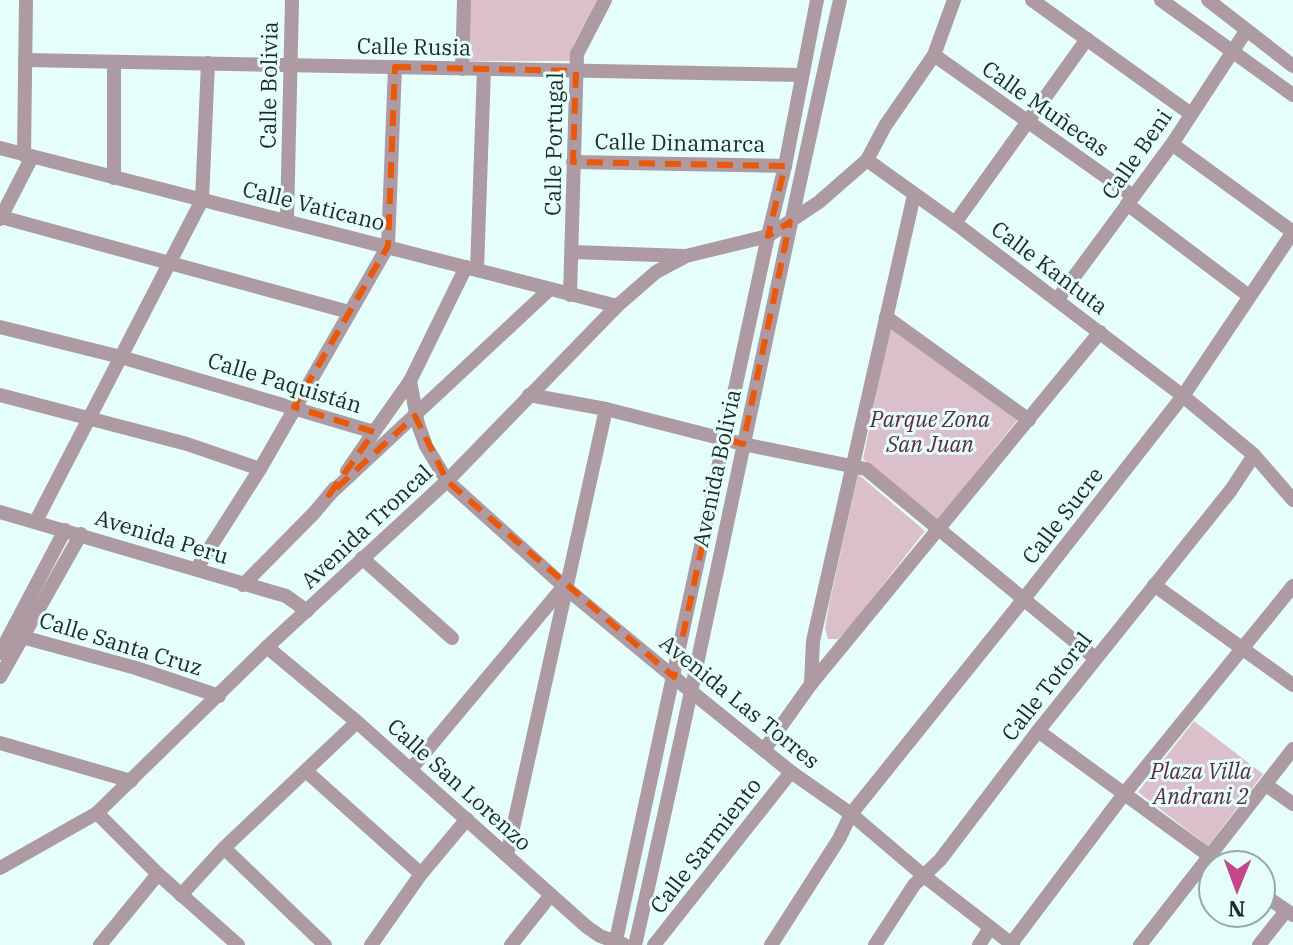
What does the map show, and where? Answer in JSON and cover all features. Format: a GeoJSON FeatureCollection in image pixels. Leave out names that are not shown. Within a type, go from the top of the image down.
{"type":"FeatureCollection","features":[{"type":"Feature","properties":{"kind":"street"},"geometry":{"type":"LineString","coordinates":[[26,0],[28,156],[0,218],[349,312]]}},
{"type":"Feature","properties":{"kind":"street","name":"Calle Bolivia"},"geometry":{"type":"LineString","coordinates":[[287,220],[292,0]]}},
{"type":"Feature","properties":{"kind":"street"},"geometry":{"type":"LineString","coordinates":[[462,69],[464,0]]}},
{"type":"Feature","properties":{"kind":"street","name":"Calle Portugal"},"geometry":{"type":"LineString","coordinates":[[570,295],[577,54],[605,0]]}},
{"type":"Feature","properties":{"kind":"street","name":"Avenida Bolivia"},"geometry":{"type":"LineString","coordinates":[[619,944],[785,166],[817,0]]}},
{"type":"Feature","properties":{"kind":"street","name":"Avenida Bolivia"},"geometry":{"type":"LineString","coordinates":[[635,945],[693,693],[790,222],[840,0]]}},
{"type":"Feature","properties":{"kind":"street"},"geometry":{"type":"LineString","coordinates":[[768,236],[819,202],[867,160],[885,126],[934,55],[954,0]]}},
{"type":"Feature","properties":{"kind":"street"},"geometry":{"type":"LineString","coordinates":[[1032,0],[1191,114]]}},
{"type":"Feature","properties":{"kind":"street"},"geometry":{"type":"LineString","coordinates":[[1161,0],[1293,95]]}},
{"type":"Feature","properties":{"kind":"street"},"geometry":{"type":"LineString","coordinates":[[1208,0],[1293,66]]}},
{"type":"Feature","properties":{"kind":"street","name":"Calle Beni"},"geometry":{"type":"LineString","coordinates":[[1057,300],[1172,144],[1246,31]]}},
{"type":"Feature","properties":{"kind":"street"},"geometry":{"type":"LineString","coordinates":[[955,223],[1087,39]]}},
{"type":"Feature","properties":{"kind":"street","name":"Calle Muñecas"},"geometry":{"type":"LineString","coordinates":[[934,55],[1027,121],[1249,296]]}},
{"type":"Feature","properties":{"kind":"street","name":"Calle Rusia"},"geometry":{"type":"LineString","coordinates":[[25,60],[802,75]]}},
{"type":"Feature","properties":{"kind":"street"},"geometry":{"type":"LineString","coordinates":[[114,62],[114,178]]}},
{"type":"Feature","properties":{"kind":"street"},"geometry":{"type":"LineString","coordinates":[[36,521],[202,200],[208,63]]}},
{"type":"Feature","properties":{"kind":"street"},"geometry":{"type":"LineString","coordinates":[[197,568],[260,469],[388,246],[395,67]]}},
{"type":"Feature","properties":{"kind":"street"},"geometry":{"type":"LineString","coordinates":[[472,269],[484,69]]}},
{"type":"Feature","properties":{"kind":"street"},"geometry":{"type":"LineString","coordinates":[[1172,144],[1293,232]]}},
{"type":"Feature","properties":{"kind":"street","name":"Calle Vaticano"},"geometry":{"type":"LineString","coordinates":[[0,148],[617,306]]}},
{"type":"Feature","properties":{"kind":"street","name":"Calle Kantuta"},"geometry":{"type":"LineString","coordinates":[[867,160],[1183,396],[1254,455],[1293,500]]}},
{"type":"Feature","properties":{"kind":"street","name":"Calle Dinamarca"},"geometry":{"type":"LineString","coordinates":[[573,162],[785,166]]}},
{"type":"Feature","properties":{"kind":"street"},"geometry":{"type":"LineString","coordinates":[[811,684],[813,641],[914,195]]}},
{"type":"Feature","properties":{"kind":"street","name":"Calle Sucre"},"geometry":{"type":"LineString","coordinates":[[771,945],[839,839],[851,814],[1183,396],[1293,232]]}},
{"type":"Feature","properties":{"kind":"street","name":"Avenida Troncal"},"geometry":{"type":"LineString","coordinates":[[0,868],[97,813],[267,647],[447,481],[617,306],[656,272],[686,256],[768,236]]}},
{"type":"Feature","properties":{"kind":"street"},"geometry":{"type":"LineString","coordinates":[[573,252],[686,256]]}},
{"type":"Feature","properties":{"kind":"street","name":"Calle Paquistán"},"geometry":{"type":"LineString","coordinates":[[0,327],[121,357],[374,432],[410,381],[472,269]]}},
{"type":"Feature","properties":{"kind":"street"},"geometry":{"type":"LineString","coordinates":[[243,585],[329,495],[550,289]]}},
{"type":"Feature","properties":{"kind":"street"},"geometry":{"type":"LineString","coordinates":[[886,317],[1029,420]]}},
{"type":"Feature","properties":{"kind":"street"},"geometry":{"type":"LineString","coordinates":[[764,750],[811,684],[1100,332]]}},
{"type":"Feature","properties":{"kind":"street","name":"Avenida Las Torres"},"geometry":{"type":"LineString","coordinates":[[410,381],[426,446],[447,481],[565,587],[693,693],[791,772],[851,814],[1012,944]]}},
{"type":"Feature","properties":{"kind":"street"},"geometry":{"type":"LineString","coordinates":[[0,395],[187,444],[260,469]]}},
{"type":"Feature","properties":{"kind":"street"},"geometry":{"type":"LineString","coordinates":[[529,395],[606,409],[743,444],[866,469],[1095,658]]}},
{"type":"Feature","properties":{"kind":"street"},"geometry":{"type":"LineString","coordinates":[[507,855],[606,409]]}},
{"type":"Feature","properties":{"kind":"street"},"geometry":{"type":"LineString","coordinates":[[329,495],[374,432]]}},
{"type":"Feature","properties":{"kind":"street","name":"Calle Totoral"},"geometry":{"type":"LineString","coordinates":[[875,945],[914,885],[940,860],[1095,658],[1231,490],[1254,455]]}},
{"type":"Feature","properties":{"kind":"street","name":"Avenida Peru"},"geometry":{"type":"LineString","coordinates":[[0,512],[286,596],[307,611]]}},
{"type":"Feature","properties":{"kind":"street"},"geometry":{"type":"LineString","coordinates":[[0,677],[65,530]]}},
{"type":"Feature","properties":{"kind":"street"},"geometry":{"type":"LineString","coordinates":[[0,653],[17,636],[81,534]]}},
{"type":"Feature","properties":{"kind":"street"},"geometry":{"type":"LineString","coordinates":[[362,558],[452,638]]}},
{"type":"Feature","properties":{"kind":"street"},"geometry":{"type":"LineString","coordinates":[[1154,585],[1293,685]]}},
{"type":"Feature","properties":{"kind":"street"},"geometry":{"type":"LineString","coordinates":[[1012,944],[1124,794],[1293,586]]}},
{"type":"Feature","properties":{"kind":"street"},"geometry":{"type":"LineString","coordinates":[[411,769],[565,587]]}},
{"type":"Feature","properties":{"kind":"street","name":"Calle Santa Cruz"},"geometry":{"type":"LineString","coordinates":[[17,636],[136,668],[219,696]]}},
{"type":"Feature","properties":{"kind":"street","name":"Calle San Lorenzo"},"geometry":{"type":"LineString","coordinates":[[267,647],[411,769],[550,896],[587,927],[619,944]]}},
{"type":"Feature","properties":{"kind":"street"},"geometry":{"type":"LineString","coordinates":[[181,895],[224,848],[357,722]]}},
{"type":"Feature","properties":{"kind":"street"},"geometry":{"type":"LineString","coordinates":[[1038,731],[1201,849]]}},
{"type":"Feature","properties":{"kind":"street"},"geometry":{"type":"LineString","coordinates":[[0,743],[131,781]]}},
{"type":"Feature","properties":{"kind":"street"},"geometry":{"type":"LineString","coordinates":[[1214,849],[1293,749]]}},
{"type":"Feature","properties":{"kind":"street"},"geometry":{"type":"LineString","coordinates":[[306,771],[421,874]]}},
{"type":"Feature","properties":{"kind":"street","name":"Calle Sarmiento"},"geometry":{"type":"LineString","coordinates":[[654,945],[791,772]]}},
{"type":"Feature","properties":{"kind":"street"},"geometry":{"type":"LineString","coordinates":[[1266,785],[1293,804]]}},
{"type":"Feature","properties":{"kind":"street"},"geometry":{"type":"LineString","coordinates":[[97,813],[158,874],[238,945]]}},
{"type":"Feature","properties":{"kind":"street"},"geometry":{"type":"LineString","coordinates":[[371,945],[421,874],[467,819]]}},
{"type":"Feature","properties":{"kind":"street"},"geometry":{"type":"LineString","coordinates":[[224,848],[325,945]]}},
{"type":"Feature","properties":{"kind":"street"},"geometry":{"type":"LineString","coordinates":[[1140,945],[1197,871]]}},
{"type":"Feature","properties":{"kind":"street"},"geometry":{"type":"LineString","coordinates":[[100,945],[158,874]]}},
{"type":"Feature","properties":{"kind":"street"},"geometry":{"type":"LineString","coordinates":[[511,945],[550,896]]}},
{"type":"Feature","properties":{"kind":"street"},"geometry":{"type":"LineString","coordinates":[[1259,945],[1290,913]]}},
{"type":"Feature","properties":{"kind":"street"},"geometry":{"type":"LineString","coordinates":[[979,945],[990,928]]}},
{"type":"Feature","properties":{"kind":"highlighted area"},"geometry":{"type":"Polygon","coordinates":[[[395,67],[576,71],[573,162],[785,166],[768,236],[790,222],[743,444],[725,439],[674,677],[447,481],[415,416],[329,495],[374,432],[294,407],[388,246],[395,67]]]}},
{"type":"Feature","properties":{"kind":"green space"},"geometry":{"type":"Polygon","coordinates":[[[469,0],[597,0],[574,44],[570,61],[467,61],[469,0]]]}},
{"type":"Feature","properties":{"kind":"green space","name":"Parque Zona San Juan"},"geometry":{"type":"Polygon","coordinates":[[[890,327],[1019,418],[938,519],[863,459],[890,327]]]}},
{"type":"Feature","properties":{"kind":"green space","name":"Parque Zona San Juan"},"geometry":{"type":"Polygon","coordinates":[[[858,474],[925,531],[848,629],[838,639],[828,639],[825,628],[829,605],[858,474]]]}},
{"type":"Feature","properties":{"kind":"green space","name":"Plaza Villa Andrani 2"},"geometry":{"type":"Polygon","coordinates":[[[1194,721],[1263,774],[1208,846],[1138,792],[1194,721]]]}}]}
